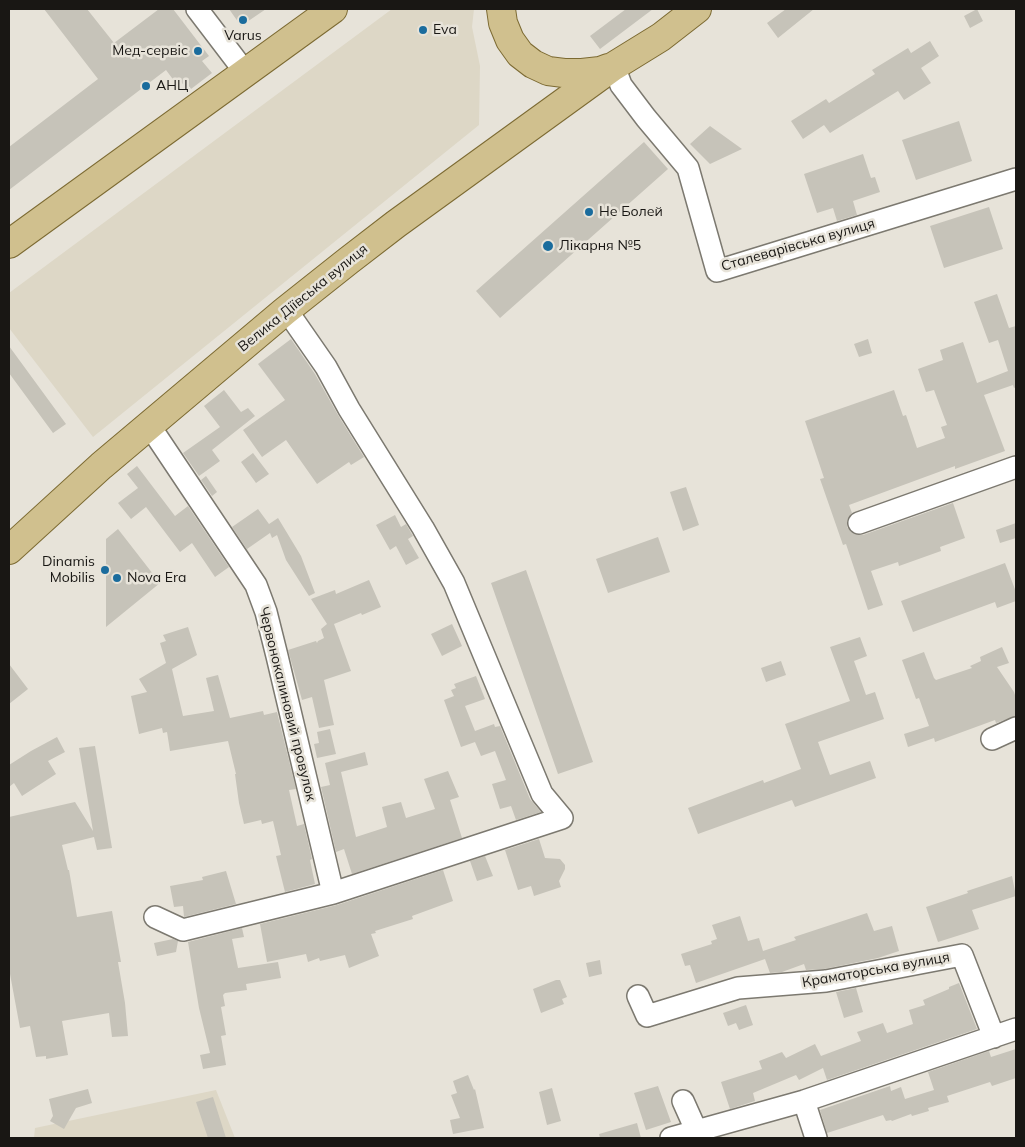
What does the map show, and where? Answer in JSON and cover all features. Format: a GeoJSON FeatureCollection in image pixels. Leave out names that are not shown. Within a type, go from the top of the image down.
{"type":"FeatureCollection","features":[{"type":"Feature","properties":{"kind":"main road"},"geometry":{"type":"LineString","coordinates":[[9,244],[333,9]]}},
{"type":"Feature","properties":{"kind":"main road","name":"Велика Діївська вулиця"},"geometry":{"type":"LineString","coordinates":[[501,9],[503,23],[510,40],[520,54],[533,64],[548,71],[564,73],[600,71],[614,66]]}},
{"type":"Feature","properties":{"kind":"main road","name":"Велика Діївська вулиця"},"geometry":{"type":"LineString","coordinates":[[9,550],[101,466],[285,311],[396,224],[614,66],[661,37],[697,9]]}},
{"type":"Feature","properties":{"kind":"street"},"geometry":{"type":"LineString","coordinates":[[197,9],[245,72]]}},
{"type":"Feature","properties":{"kind":"street","name":"Сталеварівська вулиця"},"geometry":{"type":"LineString","coordinates":[[614,66],[621,85],[688,168],[717,271],[1016,179]]}},
{"type":"Feature","properties":{"kind":"street"},"geometry":{"type":"LineString","coordinates":[[155,917],[183,930],[333,893],[562,818],[542,794],[454,583],[423,528],[349,409],[326,367],[292,318],[285,311]]}},
{"type":"Feature","properties":{"kind":"street","name":"Червонокалиновий провулок"},"geometry":{"type":"LineString","coordinates":[[149,425],[256,585],[266,612],[275,647],[333,893]]}},
{"type":"Feature","properties":{"kind":"street"},"geometry":{"type":"LineString","coordinates":[[859,522],[1016,468]]}},
{"type":"Feature","properties":{"kind":"street"},"geometry":{"type":"LineString","coordinates":[[992,739],[1016,728]]}},
{"type":"Feature","properties":{"kind":"street","name":"Краматорська вулиця"},"geometry":{"type":"LineString","coordinates":[[638,996],[647,1016],[738,988],[826,981],[962,955],[994,1037]]}},
{"type":"Feature","properties":{"kind":"street"},"geometry":{"type":"LineString","coordinates":[[671,1138],[804,1101],[1016,1029]]}},
{"type":"Feature","properties":{"kind":"street"},"geometry":{"type":"LineString","coordinates":[[683,1101],[696,1130]]}},
{"type":"Feature","properties":{"kind":"street"},"geometry":{"type":"LineString","coordinates":[[804,1101],[816,1138]]}},
{"type":"Feature","properties":{"kind":"shaded area"},"geometry":{"type":"Polygon","coordinates":[[[392,9],[474,9],[472,27],[480,66],[479,125],[93,437],[9,328],[9,293],[392,9]]]}},
{"type":"Feature","properties":{"kind":"shaded area"},"geometry":{"type":"Polygon","coordinates":[[[216,1090],[235,1138],[34,1138],[35,1128],[216,1090]]]}},
{"type":"Feature","properties":{"kind":"building"},"geometry":{"type":"Polygon","coordinates":[[[44,9],[87,9],[114,43],[159,9],[173,9],[209,56],[202,61],[212,73],[191,89],[188,85],[185,87],[179,79],[175,82],[166,70],[9,190],[9,147],[98,79],[44,9]]]}},
{"type":"Feature","properties":{"kind":"building","name":"Varus"},"geometry":{"type":"Polygon","coordinates":[[[229,9],[266,9],[241,26],[229,9]]]}},
{"type":"Feature","properties":{"kind":"building"},"geometry":{"type":"Polygon","coordinates":[[[626,9],[653,9],[600,49],[590,36],[626,9]]]}},
{"type":"Feature","properties":{"kind":"building"},"geometry":{"type":"Polygon","coordinates":[[[786,9],[814,9],[778,38],[767,23],[786,9]]]}},
{"type":"Feature","properties":{"kind":"building"},"geometry":{"type":"Polygon","coordinates":[[[977,9],[983,21],[970,28],[964,16],[977,9]]]}},
{"type":"Feature","properties":{"kind":"building"},"geometry":{"type":"Polygon","coordinates":[[[930,41],[939,56],[921,68],[931,83],[904,100],[898,91],[830,133],[824,125],[803,139],[791,121],[826,99],[829,103],[875,74],[872,70],[908,48],[911,53],[930,41]]]}},
{"type":"Feature","properties":{"kind":"building"},"geometry":{"type":"Polygon","coordinates":[[[959,121],[972,161],[916,180],[902,140],[959,121]]]}},
{"type":"Feature","properties":{"kind":"building"},"geometry":{"type":"Polygon","coordinates":[[[710,126],[742,149],[710,164],[690,144],[710,126]]]}},
{"type":"Feature","properties":{"kind":"building"},"geometry":{"type":"Polygon","coordinates":[[[644,142],[668,169],[500,318],[476,291],[644,142]]]}},
{"type":"Feature","properties":{"kind":"building"},"geometry":{"type":"Polygon","coordinates":[[[863,154],[871,178],[875,177],[880,192],[853,201],[857,215],[837,221],[833,208],[817,213],[804,174],[863,154]]]}},
{"type":"Feature","properties":{"kind":"building"},"geometry":{"type":"Polygon","coordinates":[[[989,207],[1003,249],[944,268],[930,226],[989,207]]]}},
{"type":"Feature","properties":{"kind":"building"},"geometry":{"type":"Polygon","coordinates":[[[997,294],[1009,328],[1016,326],[1016,387],[1014,388],[1013,385],[984,395],[1005,451],[955,469],[955,466],[849,505],[852,513],[847,520],[847,527],[857,535],[863,535],[953,503],[965,538],[940,547],[941,551],[899,566],[898,562],[871,571],[883,605],[868,610],[846,544],[843,545],[820,479],[824,478],[805,421],[894,390],[903,416],[906,415],[917,448],[945,438],[941,427],[947,425],[934,390],[926,392],[918,369],[943,360],[940,350],[963,342],[977,383],[1008,371],[998,340],[989,343],[974,302],[997,294]]]}},
{"type":"Feature","properties":{"kind":"building"},"geometry":{"type":"Polygon","coordinates":[[[291,339],[315,374],[364,457],[351,465],[349,462],[317,484],[286,440],[262,457],[243,430],[285,400],[258,364],[291,339]]]}},
{"type":"Feature","properties":{"kind":"building"},"geometry":{"type":"Polygon","coordinates":[[[868,339],[872,353],[859,357],[854,344],[868,339]]]}},
{"type":"Feature","properties":{"kind":"building"},"geometry":{"type":"Polygon","coordinates":[[[9,346],[66,424],[53,433],[9,373],[9,346]]]}},
{"type":"Feature","properties":{"kind":"building"},"geometry":{"type":"Polygon","coordinates":[[[224,390],[241,412],[248,408],[255,416],[212,450],[220,461],[199,476],[183,453],[220,427],[204,406],[224,390]]]}},
{"type":"Feature","properties":{"kind":"building"},"geometry":{"type":"Polygon","coordinates":[[[253,453],[269,474],[256,483],[241,462],[253,453]]]}},
{"type":"Feature","properties":{"kind":"building"},"geometry":{"type":"Polygon","coordinates":[[[137,466],[175,516],[188,506],[229,567],[215,577],[192,543],[180,552],[146,507],[131,519],[118,503],[138,488],[127,474],[137,466]]]}},
{"type":"Feature","properties":{"kind":"building"},"geometry":{"type":"Polygon","coordinates":[[[206,476],[217,492],[212,496],[201,480],[206,476]]]}},
{"type":"Feature","properties":{"kind":"building"},"geometry":{"type":"Polygon","coordinates":[[[686,487],[699,525],[683,531],[670,492],[686,487]]]}},
{"type":"Feature","properties":{"kind":"building"},"geometry":{"type":"Polygon","coordinates":[[[258,509],[269,524],[278,518],[301,556],[315,593],[309,596],[286,560],[277,535],[272,538],[270,533],[247,549],[250,554],[232,527],[258,509]]]}},
{"type":"Feature","properties":{"kind":"building"},"geometry":{"type":"Polygon","coordinates":[[[395,515],[401,527],[406,524],[413,536],[408,539],[419,558],[406,565],[396,546],[390,550],[376,525],[395,515]]]}},
{"type":"Feature","properties":{"kind":"building"},"geometry":{"type":"Polygon","coordinates":[[[1016,523],[1016,538],[1000,543],[996,530],[1016,523]]]}},
{"type":"Feature","properties":{"kind":"building"},"geometry":{"type":"Polygon","coordinates":[[[118,529],[160,583],[106,627],[106,539],[118,529]]]}},
{"type":"Feature","properties":{"kind":"building"},"geometry":{"type":"Polygon","coordinates":[[[658,537],[670,572],[608,593],[596,559],[658,537]]]}},
{"type":"Feature","properties":{"kind":"building"},"geometry":{"type":"Polygon","coordinates":[[[1005,563],[1016,592],[1016,601],[997,608],[995,602],[913,632],[901,601],[1005,563]]]}},
{"type":"Feature","properties":{"kind":"building"},"geometry":{"type":"Polygon","coordinates":[[[526,570],[593,762],[558,774],[491,583],[526,570]]]}},
{"type":"Feature","properties":{"kind":"building"},"geometry":{"type":"Polygon","coordinates":[[[369,580],[381,607],[334,624],[351,671],[324,680],[334,725],[319,728],[312,697],[302,700],[288,650],[316,641],[317,643],[324,638],[321,629],[327,624],[311,599],[335,590],[336,594],[369,580]]]}},
{"type":"Feature","properties":{"kind":"building"},"geometry":{"type":"Polygon","coordinates":[[[452,624],[462,646],[442,656],[431,634],[452,624]]]}},
{"type":"Feature","properties":{"kind":"building"},"geometry":{"type":"Polygon","coordinates":[[[188,627],[197,655],[172,669],[183,716],[214,711],[206,678],[218,675],[230,718],[263,711],[264,715],[277,712],[296,789],[289,790],[297,826],[304,824],[312,859],[310,860],[315,884],[285,892],[276,856],[281,855],[273,821],[262,824],[261,820],[244,824],[239,803],[236,774],[228,741],[170,751],[167,732],[163,733],[162,728],[139,734],[131,696],[147,692],[139,679],[166,663],[160,643],[166,641],[163,635],[188,627]]]}},
{"type":"Feature","properties":{"kind":"building"},"geometry":{"type":"Polygon","coordinates":[[[860,637],[867,656],[854,661],[866,695],[875,692],[884,719],[818,742],[830,775],[870,761],[876,778],[795,807],[792,800],[698,834],[688,808],[763,780],[764,783],[801,769],[785,724],[850,701],[830,647],[860,637]]]}},
{"type":"Feature","properties":{"kind":"building"},"geometry":{"type":"Polygon","coordinates":[[[1002,647],[1009,663],[997,667],[1014,692],[1016,716],[996,723],[995,720],[935,742],[934,738],[908,747],[904,734],[929,726],[919,698],[916,699],[902,660],[924,652],[936,680],[972,668],[970,666],[981,661],[980,657],[1002,647]]]}},
{"type":"Feature","properties":{"kind":"building"},"geometry":{"type":"Polygon","coordinates":[[[781,661],[786,675],[766,682],[761,668],[781,661]]]}},
{"type":"Feature","properties":{"kind":"building"},"geometry":{"type":"Polygon","coordinates":[[[9,664],[28,689],[9,704],[9,664]]]}},
{"type":"Feature","properties":{"kind":"building"},"geometry":{"type":"Polygon","coordinates":[[[476,676],[485,699],[465,706],[475,731],[494,724],[495,727],[500,726],[530,799],[541,812],[516,820],[511,806],[500,809],[492,784],[506,780],[495,751],[481,756],[475,742],[461,747],[444,700],[454,696],[451,690],[456,688],[454,684],[476,676]]]}},
{"type":"Feature","properties":{"kind":"building"},"geometry":{"type":"Polygon","coordinates":[[[330,729],[336,754],[317,758],[314,744],[319,743],[317,732],[330,729]]]}},
{"type":"Feature","properties":{"kind":"building"},"geometry":{"type":"Polygon","coordinates":[[[57,737],[65,752],[48,761],[56,774],[22,796],[14,783],[9,787],[9,765],[57,737]]]}},
{"type":"Feature","properties":{"kind":"building"},"geometry":{"type":"Polygon","coordinates":[[[95,746],[112,848],[97,850],[94,837],[62,845],[69,870],[77,917],[112,911],[121,962],[118,962],[128,1036],[112,1037],[109,1013],[62,1021],[68,1055],[46,1059],[46,1056],[36,1057],[30,1026],[20,1028],[9,974],[9,817],[75,802],[93,831],[79,748],[95,746]]]}},
{"type":"Feature","properties":{"kind":"building"},"geometry":{"type":"Polygon","coordinates":[[[365,752],[368,765],[341,772],[356,837],[387,827],[382,807],[401,802],[406,818],[435,809],[424,779],[448,771],[459,797],[450,800],[462,838],[352,874],[344,849],[336,852],[321,787],[330,785],[325,763],[365,752]]]}},
{"type":"Feature","properties":{"kind":"building"},"geometry":{"type":"Polygon","coordinates":[[[539,839],[545,858],[560,859],[565,865],[565,869],[559,881],[561,887],[534,896],[531,886],[518,890],[505,850],[539,839]]]}},
{"type":"Feature","properties":{"kind":"building"},"geometry":{"type":"Polygon","coordinates":[[[485,856],[493,876],[477,881],[470,861],[485,856]]]}},
{"type":"Feature","properties":{"kind":"building"},"geometry":{"type":"Polygon","coordinates":[[[443,870],[453,901],[412,916],[413,919],[375,931],[376,933],[371,934],[379,956],[349,968],[345,955],[320,961],[319,958],[308,962],[306,954],[267,962],[260,924],[337,905],[443,870]]]}},
{"type":"Feature","properties":{"kind":"building"},"geometry":{"type":"Polygon","coordinates":[[[226,871],[236,904],[184,917],[183,906],[174,907],[170,886],[203,880],[202,877],[226,871]]]}},
{"type":"Feature","properties":{"kind":"building"},"geometry":{"type":"Polygon","coordinates":[[[1012,876],[1016,896],[972,910],[979,929],[938,942],[926,907],[1012,876]]]}},
{"type":"Feature","properties":{"kind":"building"},"geometry":{"type":"Polygon","coordinates":[[[867,913],[874,931],[892,926],[899,951],[878,958],[824,969],[806,970],[804,964],[782,972],[770,973],[765,959],[696,983],[690,965],[685,966],[681,954],[712,944],[711,941],[717,939],[712,925],[740,916],[748,941],[759,938],[763,951],[796,940],[794,937],[867,913]]]}},
{"type":"Feature","properties":{"kind":"building"},"geometry":{"type":"Polygon","coordinates":[[[242,928],[244,937],[232,939],[238,968],[278,962],[281,978],[246,984],[247,990],[225,993],[223,995],[225,1006],[221,1007],[226,1035],[221,1036],[226,1065],[203,1069],[200,1055],[210,1053],[199,1008],[188,942],[242,928]]]}},
{"type":"Feature","properties":{"kind":"building"},"geometry":{"type":"Polygon","coordinates":[[[173,939],[178,941],[176,952],[157,956],[154,943],[173,939]]]}},
{"type":"Feature","properties":{"kind":"building"},"geometry":{"type":"Polygon","coordinates":[[[600,960],[602,974],[589,977],[586,963],[600,960]]]}},
{"type":"Feature","properties":{"kind":"building"},"geometry":{"type":"Polygon","coordinates":[[[560,980],[567,997],[562,999],[564,1004],[541,1013],[533,989],[560,980]]]}},
{"type":"Feature","properties":{"kind":"building"},"geometry":{"type":"Polygon","coordinates":[[[959,983],[977,1029],[827,1080],[823,1068],[799,1080],[796,1075],[753,1093],[755,1101],[730,1109],[721,1082],[762,1069],[759,1061],[782,1052],[786,1058],[815,1044],[821,1056],[861,1041],[857,1032],[883,1023],[887,1033],[913,1024],[909,1010],[925,1005],[923,1000],[959,983]]]}},
{"type":"Feature","properties":{"kind":"building"},"geometry":{"type":"Polygon","coordinates":[[[856,988],[863,1012],[844,1018],[836,992],[856,988]]]}},
{"type":"Feature","properties":{"kind":"building"},"geometry":{"type":"Polygon","coordinates":[[[746,1005],[753,1025],[739,1030],[736,1023],[728,1026],[723,1013],[746,1005]]]}},
{"type":"Feature","properties":{"kind":"building"},"geometry":{"type":"Polygon","coordinates":[[[1016,1049],[1016,1078],[992,1086],[990,1082],[947,1096],[949,1102],[928,1108],[929,1111],[912,1116],[911,1114],[892,1121],[886,1121],[883,1115],[827,1133],[820,1110],[890,1086],[891,1091],[901,1087],[905,1099],[934,1090],[928,1072],[989,1051],[991,1057],[1016,1049]]]}},
{"type":"Feature","properties":{"kind":"building"},"geometry":{"type":"Polygon","coordinates":[[[468,1075],[475,1089],[484,1128],[453,1134],[450,1120],[460,1118],[451,1095],[457,1093],[453,1081],[468,1075]]]}},
{"type":"Feature","properties":{"kind":"building"},"geometry":{"type":"Polygon","coordinates":[[[658,1086],[671,1122],[646,1130],[634,1093],[658,1086]]]}},
{"type":"Feature","properties":{"kind":"building"},"geometry":{"type":"Polygon","coordinates":[[[552,1088],[561,1121],[547,1125],[539,1092],[552,1088]]]}},
{"type":"Feature","properties":{"kind":"building"},"geometry":{"type":"Polygon","coordinates":[[[88,1089],[92,1103],[76,1108],[64,1129],[50,1121],[53,1116],[49,1099],[88,1089]]]}},
{"type":"Feature","properties":{"kind":"building"},"geometry":{"type":"Polygon","coordinates":[[[213,1097],[226,1138],[208,1138],[196,1102],[213,1097]]]}},
{"type":"Feature","properties":{"kind":"building"},"geometry":{"type":"Polygon","coordinates":[[[637,1123],[641,1138],[600,1138],[599,1134],[637,1123]]]}},
{"type":"Feature","properties":{"kind":"place","name":"Varus"},"geometry":{"type":"Point","coordinates":[243,20]}},
{"type":"Feature","properties":{"kind":"place","name":"Eva"},"geometry":{"type":"Point","coordinates":[423,30]}},
{"type":"Feature","properties":{"kind":"place","name":"Мед-сервіс"},"geometry":{"type":"Point","coordinates":[198,51]}},
{"type":"Feature","properties":{"kind":"place","name":"АНЦ"},"geometry":{"type":"Point","coordinates":[146,86]}},
{"type":"Feature","properties":{"kind":"place","name":"Не Болей"},"geometry":{"type":"Point","coordinates":[589,212]}},
{"type":"Feature","properties":{"kind":"place","name":"Лікарня №5"},"geometry":{"type":"Point","coordinates":[548,246]}},
{"type":"Feature","properties":{"kind":"place","name":"Dinamis Mobilis"},"geometry":{"type":"Point","coordinates":[105,570]}},
{"type":"Feature","properties":{"kind":"place","name":"Nova Era"},"geometry":{"type":"Point","coordinates":[117,578]}}]}
